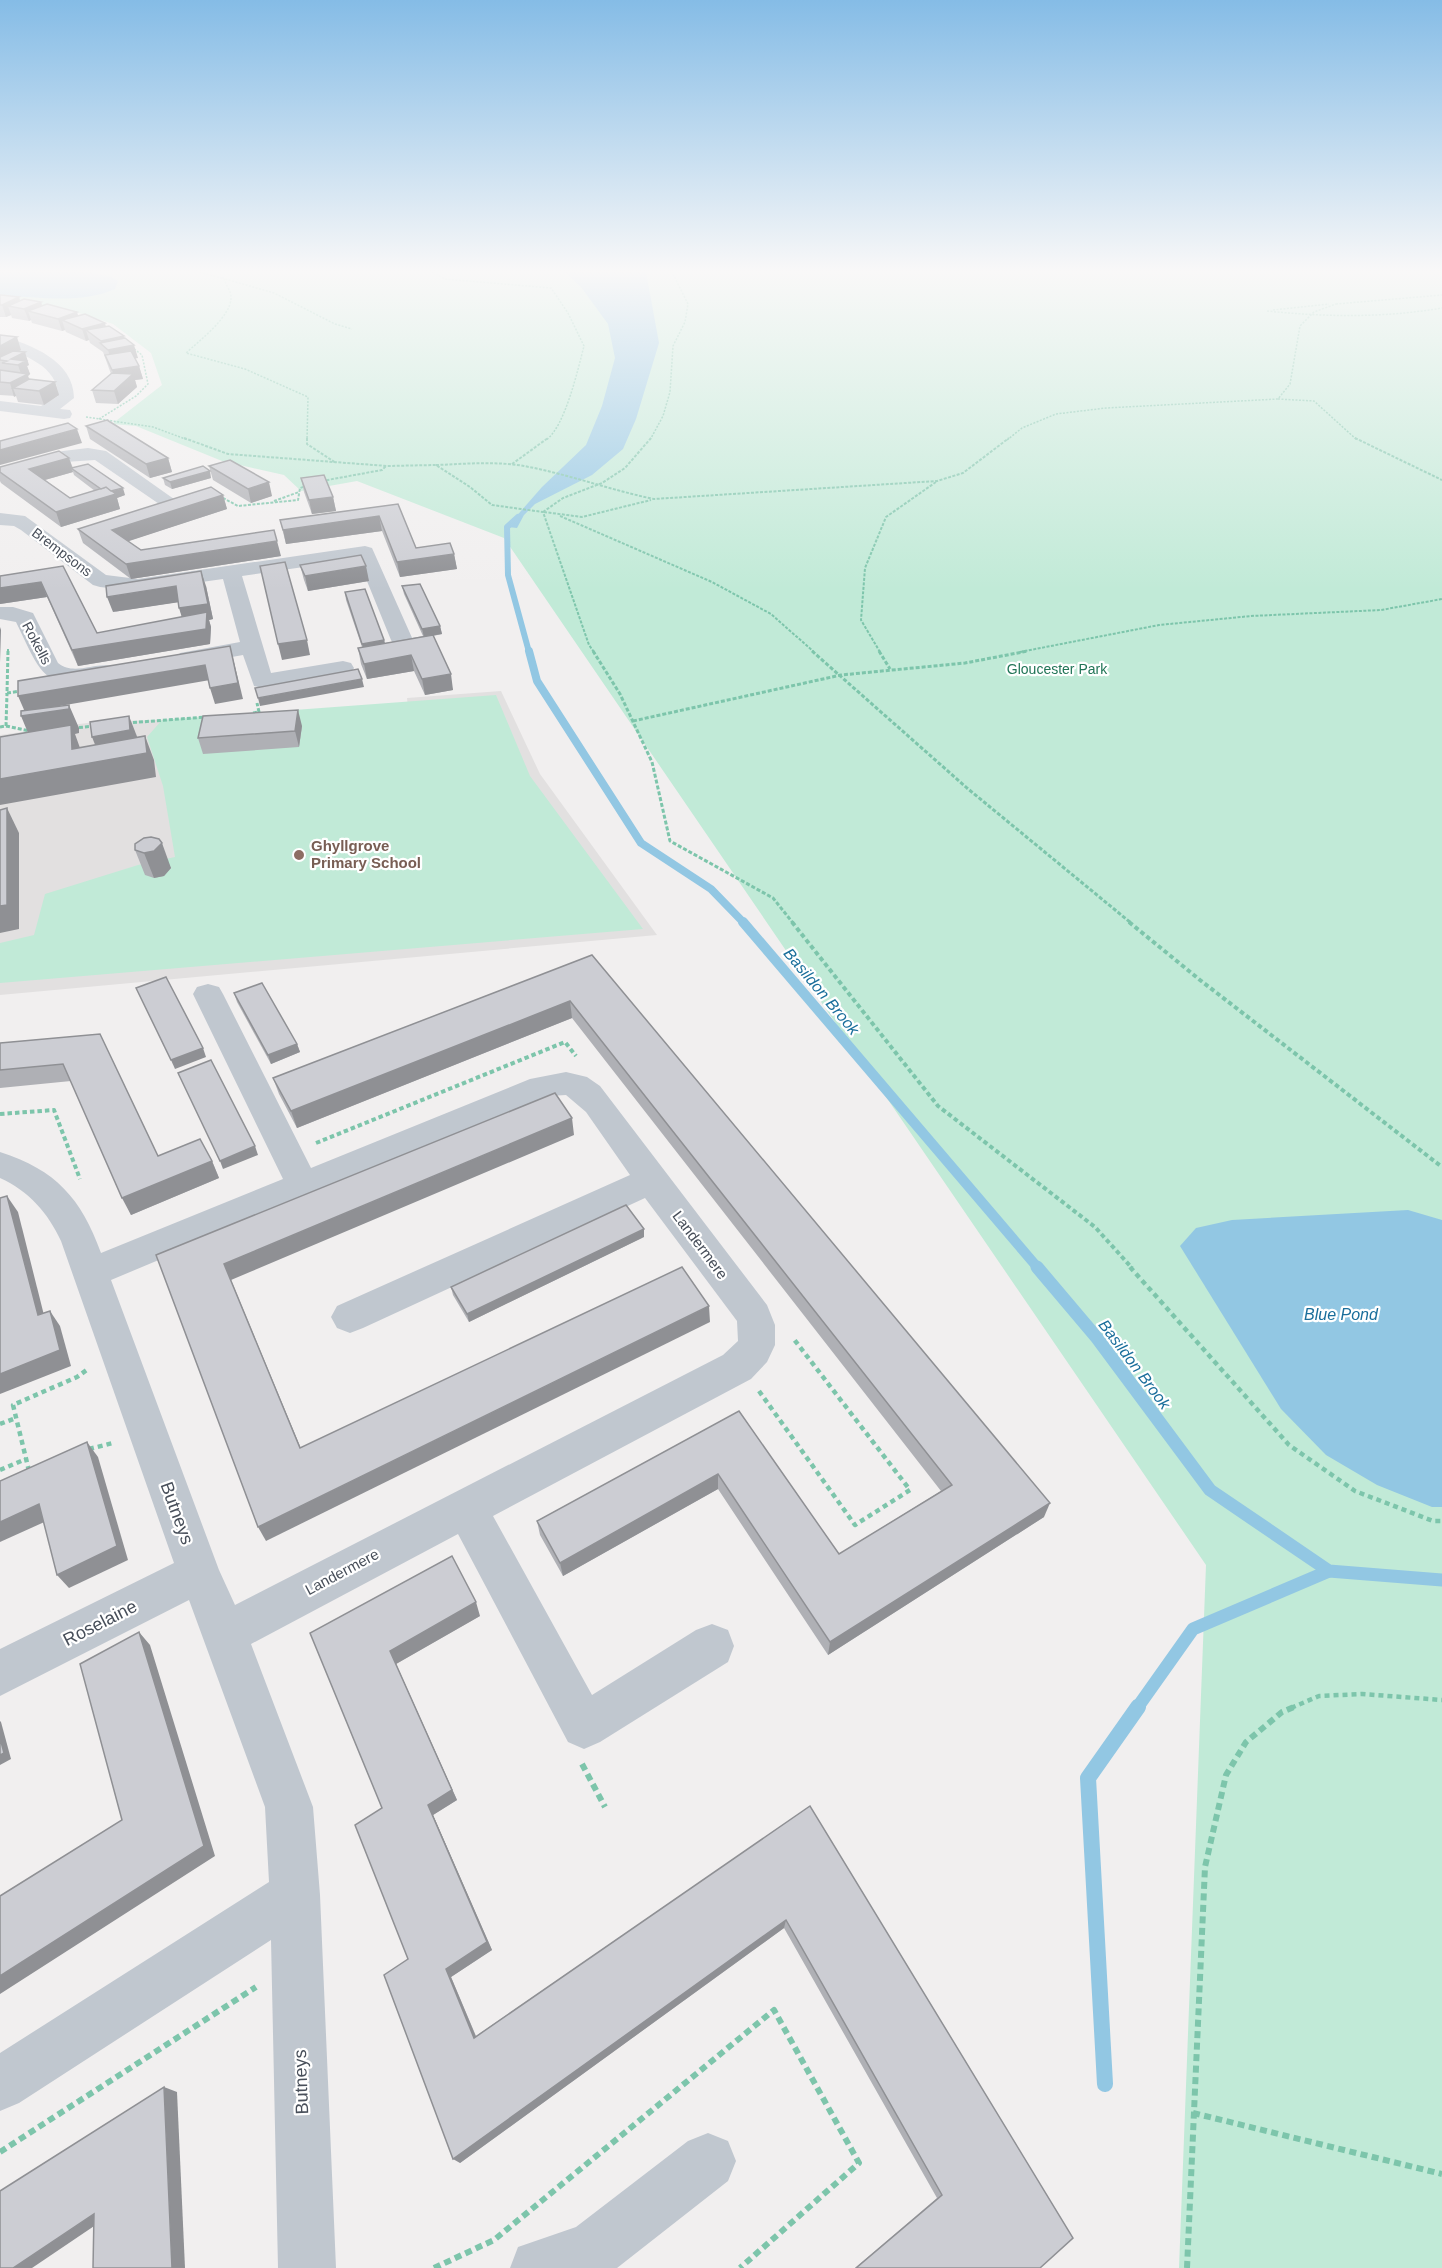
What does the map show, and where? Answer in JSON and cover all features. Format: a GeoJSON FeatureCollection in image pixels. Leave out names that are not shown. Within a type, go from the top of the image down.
{"type":"FeatureCollection","features":[{"type":"Feature","properties":{"kind":"street"},"geometry":{"type":"LineString","coordinates":[[43,412],[66,398],[68,392],[61,378]]}},
{"type":"Feature","properties":{"kind":"street"},"geometry":{"type":"LineString","coordinates":[[0,406],[69,415]]}},
{"type":"Feature","properties":{"kind":"street"},"geometry":{"type":"LineString","coordinates":[[0,473],[73,454],[100,455],[172,504]]}},
{"type":"Feature","properties":{"kind":"street"},"geometry":{"type":"LineString","coordinates":[[150,511],[211,491]]}},
{"type":"Feature","properties":{"kind":"street","name":"Brempsons"},"geometry":{"type":"LineString","coordinates":[[0,519],[18,520],[100,581],[108,583],[138,585],[365,552],[402,640]]}},
{"type":"Feature","properties":{"kind":"street"},"geometry":{"type":"LineString","coordinates":[[49,541],[71,534]]}},
{"type":"Feature","properties":{"kind":"street"},"geometry":{"type":"LineString","coordinates":[[231,572],[261,681],[343,668]]}},
{"type":"Feature","properties":{"kind":"street","name":"Rokells"},"geometry":{"type":"LineString","coordinates":[[0,613],[13,613],[25,618],[53,672],[76,675],[126,668]]}},
{"type":"Feature","properties":{"kind":"street"},"geometry":{"type":"LineString","coordinates":[[172,660],[251,647]]}},
{"type":"Feature","properties":{"kind":"street"},"geometry":{"type":"LineString","coordinates":[[208,994],[303,1186]]}},
{"type":"Feature","properties":{"kind":"street","name":"Landermere"},"geometry":{"type":"LineString","coordinates":[[91,1273],[541,1087],[558,1082],[572,1083],[584,1089],[596,1102],[651,1180],[754,1316],[758,1331],[757,1345],[749,1357],[737,1367],[225,1634]]}},
{"type":"Feature","properties":{"kind":"street","name":"Butneys"},"geometry":{"type":"LineString","coordinates":[[0,1165],[12,1168],[54,1196],[79,1241],[199,1573],[225,1634],[289,1808],[296,1895],[307,2268]]}},
{"type":"Feature","properties":{"kind":"street"},"geometry":{"type":"LineString","coordinates":[[350,1317],[651,1180]]}},
{"type":"Feature","properties":{"kind":"street"},"geometry":{"type":"LineString","coordinates":[[466,1508],[584,1726],[712,1646]]}},
{"type":"Feature","properties":{"kind":"street","name":"Roselaine"},"geometry":{"type":"LineString","coordinates":[[0,1673],[199,1573]]}},
{"type":"Feature","properties":{"kind":"street"},"geometry":{"type":"LineString","coordinates":[[0,2084],[296,1895]]}},
{"type":"Feature","properties":{"kind":"street"},"geometry":{"type":"LineString","coordinates":[[539,2268],[593,2260],[708,2161]]}},
{"type":"Feature","properties":{"kind":"path"},"geometry":{"type":"LineString","coordinates":[[98,419],[136,396],[148,384],[147,378]]}},
{"type":"Feature","properties":{"kind":"path"},"geometry":{"type":"LineString","coordinates":[[265,378],[308,397],[307,444],[337,463]]}},
{"type":"Feature","properties":{"kind":"path"},"geometry":{"type":"LineString","coordinates":[[511,465],[553,435],[575,378]]}},
{"type":"Feature","properties":{"kind":"path"},"geometry":{"type":"LineString","coordinates":[[543,512],[563,498],[602,483],[625,468],[650,440],[663,416],[670,392],[671,378]]}},
{"type":"Feature","properties":{"kind":"path"},"geometry":{"type":"LineString","coordinates":[[1278,399],[1290,384],[1291,378]]}},
{"type":"Feature","properties":{"kind":"path"},"geometry":{"type":"LineString","coordinates":[[560,516],[582,517],[654,499],[937,481],[963,473],[1022,428],[1056,414],[1106,408],[1278,399],[1314,401],[1358,441],[1442,480]]}},
{"type":"Feature","properties":{"kind":"path"},"geometry":{"type":"LineString","coordinates":[[69,415],[153,427],[228,454],[387,466],[499,463],[602,483],[620,492],[654,499]]}},
{"type":"Feature","properties":{"kind":"path"},"geometry":{"type":"LineString","coordinates":[[436,465],[470,487],[492,505],[560,516],[712,582],[771,614],[967,788],[1200,980],[1442,1167]]}},
{"type":"Feature","properties":{"kind":"path"},"geometry":{"type":"LineString","coordinates":[[321,482],[382,470],[387,466]]}},
{"type":"Feature","properties":{"kind":"path"},"geometry":{"type":"LineString","coordinates":[[890,669],[861,620],[865,568],[886,517],[937,481]]}},
{"type":"Feature","properties":{"kind":"path"},"geometry":{"type":"LineString","coordinates":[[211,491],[238,507],[298,500],[300,488],[310,485]]}},
{"type":"Feature","properties":{"kind":"path"},"geometry":{"type":"LineString","coordinates":[[268,504],[299,492]]}},
{"type":"Feature","properties":{"kind":"path"},"geometry":{"type":"LineString","coordinates":[[543,512],[589,645],[620,694],[652,762],[670,841],[773,898],[938,1106],[1095,1227],[1289,1445],[1355,1491],[1433,1521],[1442,1521]]}},
{"type":"Feature","properties":{"kind":"path"},"geometry":{"type":"LineString","coordinates":[[633,722],[841,675],[965,663],[1159,624],[1251,616],[1381,610],[1442,599]]}},
{"type":"Feature","properties":{"kind":"path"},"geometry":{"type":"LineString","coordinates":[[6,726],[7,693]]}},
{"type":"Feature","properties":{"kind":"path"},"geometry":{"type":"LineString","coordinates":[[248,713],[259,712]]}},
{"type":"Feature","properties":{"kind":"path"},"geometry":{"type":"LineString","coordinates":[[117,724],[212,716]]}},
{"type":"Feature","properties":{"kind":"path"},"geometry":{"type":"LineString","coordinates":[[70,728],[105,725]]}},
{"type":"Feature","properties":{"kind":"path"},"geometry":{"type":"LineString","coordinates":[[0,727],[34,731]]}},
{"type":"Feature","properties":{"kind":"path"},"geometry":{"type":"LineString","coordinates":[[304,1147],[565,1042],[579,1060]]}},
{"type":"Feature","properties":{"kind":"path"},"geometry":{"type":"LineString","coordinates":[[0,1114],[54,1110],[83,1187]]}},
{"type":"Feature","properties":{"kind":"path"},"geometry":{"type":"LineString","coordinates":[[758,1390],[855,1525],[910,1490],[786,1328]]}},
{"type":"Feature","properties":{"kind":"path"},"geometry":{"type":"LineString","coordinates":[[39,1470],[30,1474],[13,1405],[77,1377],[91,1364]]}},
{"type":"Feature","properties":{"kind":"path"},"geometry":{"type":"LineString","coordinates":[[0,1424],[16,1418]]}},
{"type":"Feature","properties":{"kind":"path"},"geometry":{"type":"LineString","coordinates":[[78,1453],[98,1445],[119,1443]]}},
{"type":"Feature","properties":{"kind":"path"},"geometry":{"type":"LineString","coordinates":[[0,1470],[26,1459]]}},
{"type":"Feature","properties":{"kind":"path"},"geometry":{"type":"LineString","coordinates":[[1187,2268],[1205,1867],[1226,1775],[1245,1742],[1282,1712],[1319,1696],[1362,1694],[1442,1700]]}},
{"type":"Feature","properties":{"kind":"path"},"geometry":{"type":"LineString","coordinates":[[577,1755],[605,1807]]}},
{"type":"Feature","properties":{"kind":"path"},"geometry":{"type":"LineString","coordinates":[[0,2152],[258,1985],[265,1987]]}},
{"type":"Feature","properties":{"kind":"path"},"geometry":{"type":"LineString","coordinates":[[1193,2113],[1442,2174]]}},
{"type":"Feature","properties":{"kind":"shaded area","name":"Ghyllgrove Primary School"},"geometry":{"type":"Polygon","coordinates":[[[501,691],[540,774],[657,935],[0,995],[0,735],[94,722],[186,719],[411,737],[407,698],[501,691]]]}},
{"type":"Feature","properties":{"kind":"green space","name":"Gloucester Park"},"geometry":{"type":"Polygon","coordinates":[[[160,378],[1442,378],[1442,2268],[1179,2268],[1206,1565],[504,538],[357,481],[301,491],[284,475],[222,461],[136,426],[112,424],[162,385],[160,378]]]}},
{"type":"Feature","properties":{"kind":"green space","name":"Ghyllgrove Primary School"},"geometry":{"type":"Polygon","coordinates":[[[496,695],[530,776],[643,929],[0,983],[0,943],[34,935],[45,894],[138,865],[175,857],[163,786],[147,737],[162,720],[496,695]]]}},
{"type":"Feature","properties":{"kind":"water"},"geometry":{"type":"Polygon","coordinates":[[[610,378],[648,378],[636,419],[623,449],[592,475],[535,504],[524,515],[517,528],[507,527],[542,487],[586,445],[602,406],[610,378]]]}},
{"type":"Feature","properties":{"kind":"water","name":"Blue Pond"},"geometry":{"type":"Polygon","coordinates":[[[1408,1210],[1442,1220],[1442,1507],[1432,1507],[1377,1485],[1326,1455],[1281,1409],[1180,1246],[1196,1228],[1232,1220],[1408,1210]]]}},
{"type":"Feature","properties":{"kind":"building"},"geometry":{"type":"Polygon","coordinates":[[[0,378],[20,378],[10,383],[0,382],[0,378]]]}},
{"type":"Feature","properties":{"kind":"building"},"geometry":{"type":"Polygon","coordinates":[[[106,378],[129,378],[114,391],[92,390],[106,378]]]}},
{"type":"Feature","properties":{"kind":"building"},"geometry":{"type":"Polygon","coordinates":[[[29,379],[55,382],[39,391],[13,388],[29,379]]]}},
{"type":"Feature","properties":{"kind":"building"},"geometry":{"type":"Polygon","coordinates":[[[107,420],[168,458],[146,464],[86,426],[107,420]]]}},
{"type":"Feature","properties":{"kind":"building"},"geometry":{"type":"Polygon","coordinates":[[[68,423],[77,429],[0,450],[0,441],[68,423]]]}},
{"type":"Feature","properties":{"kind":"building"},"geometry":{"type":"Polygon","coordinates":[[[59,451],[69,458],[29,469],[70,498],[106,487],[116,494],[56,512],[0,472],[0,467],[59,451]]]}},
{"type":"Feature","properties":{"kind":"building"},"geometry":{"type":"Polygon","coordinates":[[[230,460],[269,482],[248,489],[209,466],[230,460]]]}},
{"type":"Feature","properties":{"kind":"building"},"geometry":{"type":"Polygon","coordinates":[[[88,464],[123,488],[111,491],[106,487],[101,489],[71,468],[88,464]]]}},
{"type":"Feature","properties":{"kind":"building"},"geometry":{"type":"Polygon","coordinates":[[[203,466],[210,471],[170,482],[163,478],[203,466]]]}},
{"type":"Feature","properties":{"kind":"building"},"geometry":{"type":"Polygon","coordinates":[[[324,475],[333,497],[309,500],[301,478],[324,475]]]}},
{"type":"Feature","properties":{"kind":"building"},"geometry":{"type":"Polygon","coordinates":[[[211,487],[223,495],[112,530],[141,550],[274,530],[277,541],[126,564],[78,529],[211,487]]]}},
{"type":"Feature","properties":{"kind":"building"},"geometry":{"type":"Polygon","coordinates":[[[398,504],[416,548],[450,543],[454,554],[397,562],[379,516],[283,530],[280,520],[398,504]]]}},
{"type":"Feature","properties":{"kind":"building"},"geometry":{"type":"Polygon","coordinates":[[[361,555],[366,566],[305,576],[300,565],[361,555]]]}},
{"type":"Feature","properties":{"kind":"building"},"geometry":{"type":"Polygon","coordinates":[[[285,562],[307,640],[278,644],[260,566],[285,562]]]}},
{"type":"Feature","properties":{"kind":"building"},"geometry":{"type":"Polygon","coordinates":[[[63,566],[97,633],[207,612],[206,629],[72,650],[41,582],[0,588],[0,576],[63,566]]]}},
{"type":"Feature","properties":{"kind":"building"},"geometry":{"type":"Polygon","coordinates":[[[201,571],[208,604],[179,608],[176,586],[107,597],[106,586],[201,571]]]}},
{"type":"Feature","properties":{"kind":"building"},"geometry":{"type":"Polygon","coordinates":[[[420,584],[440,626],[422,629],[402,586],[420,584]]]}},
{"type":"Feature","properties":{"kind":"building"},"geometry":{"type":"Polygon","coordinates":[[[365,589],[384,640],[362,644],[345,592],[365,589]]]}},
{"type":"Feature","properties":{"kind":"building"},"geometry":{"type":"Polygon","coordinates":[[[433,635],[451,674],[422,679],[411,655],[364,664],[358,648],[433,635]]]}},
{"type":"Feature","properties":{"kind":"building"},"geometry":{"type":"Polygon","coordinates":[[[230,646],[238,683],[210,688],[205,665],[18,696],[18,681],[230,646]]]}},
{"type":"Feature","properties":{"kind":"building"},"geometry":{"type":"Polygon","coordinates":[[[358,669],[362,679],[258,698],[255,688],[358,669]]]}},
{"type":"Feature","properties":{"kind":"building"},"geometry":{"type":"Polygon","coordinates":[[[69,705],[69,709],[21,716],[21,711],[69,705]]]}},
{"type":"Feature","properties":{"kind":"building"},"geometry":{"type":"Polygon","coordinates":[[[298,710],[295,731],[198,738],[203,716],[298,710]]]}},
{"type":"Feature","properties":{"kind":"building"},"geometry":{"type":"Polygon","coordinates":[[[129,716],[130,730],[92,737],[90,722],[129,716]]]}},
{"type":"Feature","properties":{"kind":"building"},"geometry":{"type":"Polygon","coordinates":[[[71,725],[72,749],[145,736],[147,753],[0,779],[0,737],[71,725]]]}},
{"type":"Feature","properties":{"kind":"building"},"geometry":{"type":"Polygon","coordinates":[[[7,808],[7,905],[0,906],[0,810],[7,808]]]}},
{"type":"Feature","properties":{"kind":"building"},"geometry":{"type":"Polygon","coordinates":[[[144,838],[159,839],[162,843],[154,851],[144,853],[135,850],[135,844],[144,838]]]}},
{"type":"Feature","properties":{"kind":"building"},"geometry":{"type":"Polygon","coordinates":[[[592,955],[1050,1503],[830,1642],[718,1474],[560,1563],[537,1521],[739,1411],[839,1554],[952,1485],[570,1001],[291,1111],[273,1078],[592,955]]]}},
{"type":"Feature","properties":{"kind":"building"},"geometry":{"type":"Polygon","coordinates":[[[166,977],[203,1048],[171,1060],[136,988],[166,977]]]}},
{"type":"Feature","properties":{"kind":"building"},"geometry":{"type":"Polygon","coordinates":[[[262,983],[297,1044],[268,1055],[234,993],[262,983]]]}},
{"type":"Feature","properties":{"kind":"building"},"geometry":{"type":"Polygon","coordinates":[[[100,1034],[158,1156],[200,1139],[212,1161],[122,1198],[63,1064],[0,1070],[0,1043],[100,1034]]]}},
{"type":"Feature","properties":{"kind":"building"},"geometry":{"type":"Polygon","coordinates":[[[211,1060],[255,1146],[220,1161],[178,1073],[211,1060]]]}},
{"type":"Feature","properties":{"kind":"building"},"geometry":{"type":"Polygon","coordinates":[[[555,1093],[572,1118],[224,1264],[300,1448],[682,1267],[709,1306],[258,1527],[156,1255],[555,1093]]]}},
{"type":"Feature","properties":{"kind":"building"},"geometry":{"type":"Polygon","coordinates":[[[7,1196],[38,1315],[50,1311],[60,1350],[0,1374],[0,1198],[7,1196]]]}},
{"type":"Feature","properties":{"kind":"building"},"geometry":{"type":"Polygon","coordinates":[[[626,1205],[644,1229],[467,1314],[451,1287],[626,1205]]]}},
{"type":"Feature","properties":{"kind":"building"},"geometry":{"type":"Polygon","coordinates":[[[87,1442],[117,1546],[57,1575],[39,1504],[0,1522],[0,1481],[87,1442]]]}},
{"type":"Feature","properties":{"kind":"building"},"geometry":{"type":"Polygon","coordinates":[[[452,1556],[476,1602],[390,1651],[452,1790],[428,1805],[487,1942],[446,1969],[474,2038],[810,1806],[1073,2238],[1040,2268],[856,2268],[942,2195],[786,1920],[453,2159],[384,1975],[408,1959],[355,1825],[382,1808],[310,1633],[452,1556]]]}},
{"type":"Feature","properties":{"kind":"building"},"geometry":{"type":"Polygon","coordinates":[[[139,1632],[204,1846],[0,1976],[0,1896],[122,1820],[80,1664],[139,1632]]]}},
{"type":"Feature","properties":{"kind":"building"},"geometry":{"type":"Polygon","coordinates":[[[0,1738],[4,1753],[0,1755],[0,1738]]]}},
{"type":"Feature","properties":{"kind":"building"},"geometry":{"type":"Polygon","coordinates":[[[164,2087],[172,2268],[93,2268],[94,2214],[13,2268],[0,2268],[0,2191],[164,2087]]]}},
{"type":"Feature","properties":{"kind":"waterway","name":"Basildon Brook"},"geometry":{"type":"LineString","coordinates":[[518,517],[507,527],[508,575],[529,652]]}},
{"type":"Feature","properties":{"kind":"waterway","name":"Basildon Brook"},"geometry":{"type":"LineString","coordinates":[[529,651],[537,681],[641,843],[711,889],[744,923]]}},
{"type":"Feature","properties":{"kind":"waterway","name":"Basildon Brook"},"geometry":{"type":"LineString","coordinates":[[743,922],[1038,1268]]}},
{"type":"Feature","properties":{"kind":"waterway","name":"Basildon Brook"},"geometry":{"type":"LineString","coordinates":[[1037,1267],[1097,1338],[1210,1490],[1329,1571]]}},
{"type":"Feature","properties":{"kind":"waterway"},"geometry":{"type":"LineString","coordinates":[[1137,1708],[1193,1629],[1329,1571]]}},
{"type":"Feature","properties":{"kind":"waterway","name":"Basildon Brook"},"geometry":{"type":"LineString","coordinates":[[1329,1571],[1442,1580]]}},
{"type":"Feature","properties":{"kind":"waterway"},"geometry":{"type":"LineString","coordinates":[[1105,2084],[1088,1778],[1138,1707]]}},
{"type":"Feature","properties":{"kind":"place","name":"Ghyllgrove Primary School"},"geometry":{"type":"Point","coordinates":[299,855]}}]}
